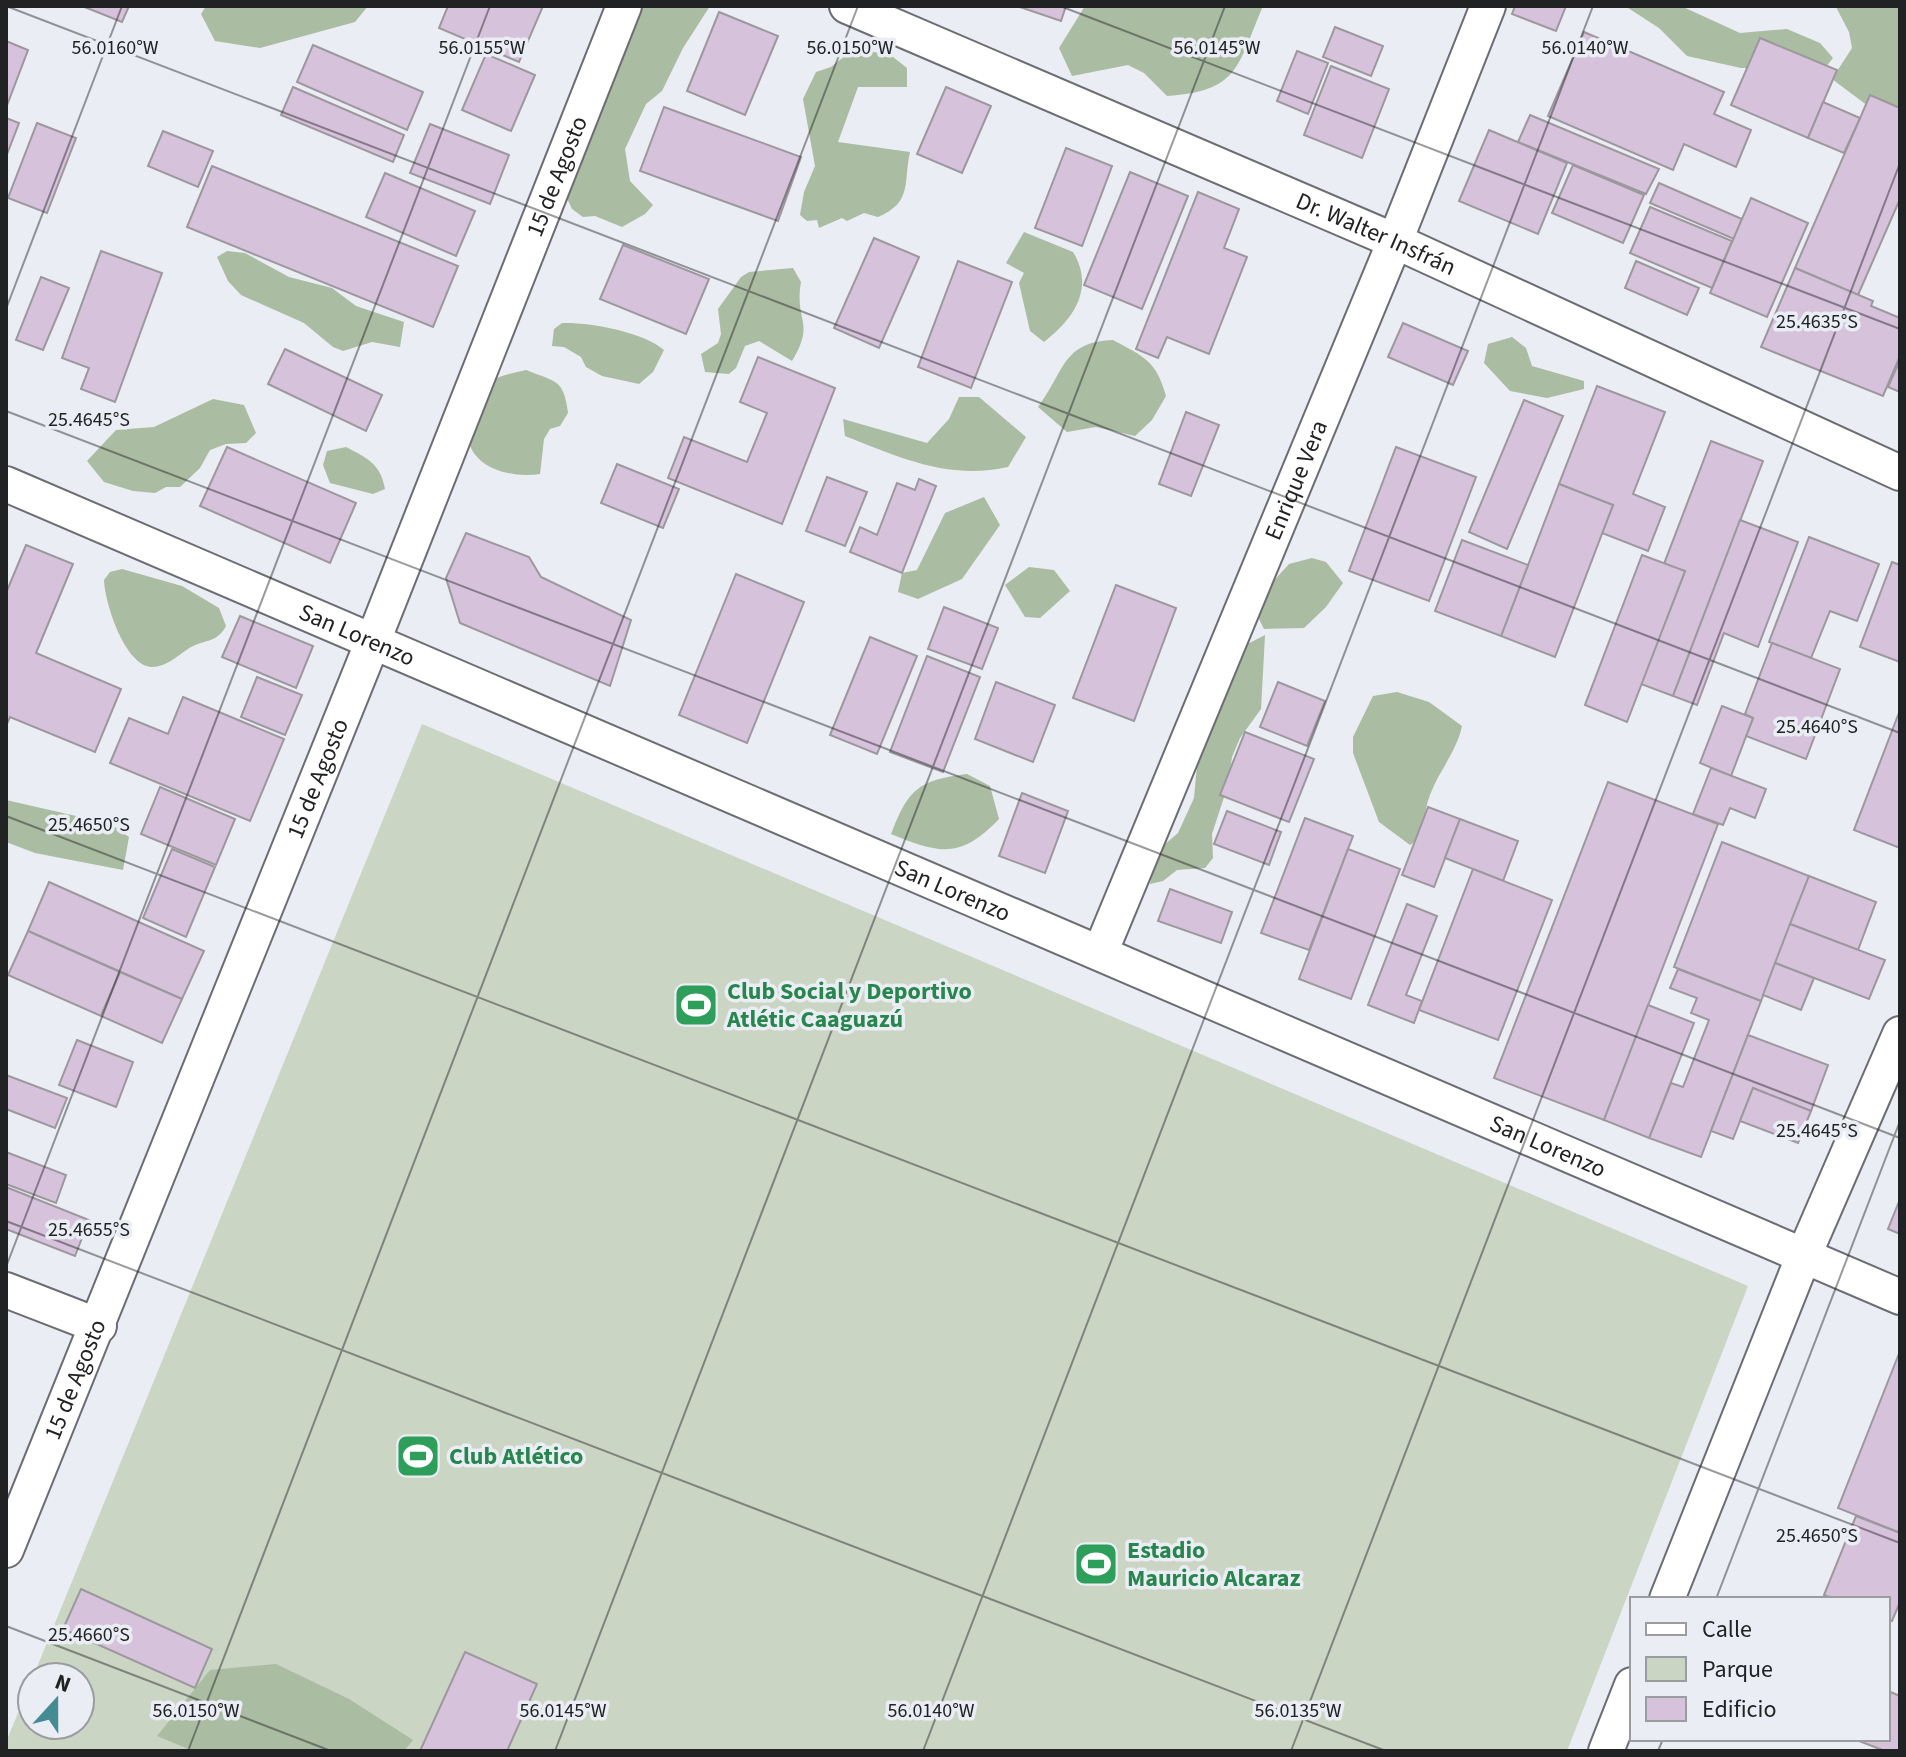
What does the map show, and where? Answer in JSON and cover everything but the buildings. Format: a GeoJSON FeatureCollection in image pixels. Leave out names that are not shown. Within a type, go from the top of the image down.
{"type":"FeatureCollection","features":[{"type":"Feature","properties":{"kind":"street","name":"15 de Agosto"},"geometry":{"type":"LineString","coordinates":[[6,1550],[99,1326],[624,6]]}},
{"type":"Feature","properties":{"kind":"street","name":"Dr. Walter Insfrán"},"geometry":{"type":"LineString","coordinates":[[847,6],[1395,241],[1900,473]]}},
{"type":"Feature","properties":{"kind":"street","name":"Enrique Vera"},"geometry":{"type":"LineString","coordinates":[[1100,953],[1395,241],[1488,6]]}},
{"type":"Feature","properties":{"kind":"street","name":"San Lorenzo"},"geometry":{"type":"LineString","coordinates":[[6,484],[1900,1297]]}},
{"type":"Feature","properties":{"kind":"street"},"geometry":{"type":"LineString","coordinates":[[1668,1597],[1804,1255],[1900,1034]]}},
{"type":"Feature","properties":{"kind":"street"},"geometry":{"type":"LineString","coordinates":[[6,1290],[99,1326]]}},
{"type":"Feature","properties":{"kind":"street"},"geometry":{"type":"LineString","coordinates":[[1606,1751],[1630,1690]]}},
{"type":"Feature","properties":{"kind":"green space"},"geometry":{"type":"Polygon","coordinates":[[[206,6],[368,6],[355,22],[260,48],[215,41],[201,14],[206,6]]]}},
{"type":"Feature","properties":{"kind":"green space"},"geometry":{"type":"Polygon","coordinates":[[[639,6],[710,6],[683,48],[662,91],[646,104],[625,149],[630,181],[653,205],[645,214],[622,227],[595,216],[583,217],[572,209],[566,196],[580,146],[594,132],[599,104],[639,6]]]}},
{"type":"Feature","properties":{"kind":"green space"},"geometry":{"type":"Polygon","coordinates":[[[1085,6],[1263,6],[1233,72],[1209,88],[1167,96],[1144,73],[1128,65],[1072,76],[1059,48],[1085,6]]]}},
{"type":"Feature","properties":{"kind":"green space"},"geometry":{"type":"Polygon","coordinates":[[[1625,6],[1681,6],[1740,33],[1787,29],[1820,43],[1833,58],[1825,68],[1741,68],[1687,56],[1659,28],[1625,6]]]}},
{"type":"Feature","properties":{"kind":"green space"},"geometry":{"type":"Polygon","coordinates":[[[1900,6],[1900,120],[1880,115],[1832,79],[1852,48],[1849,32],[1836,7],[1900,6]]]}},
{"type":"Feature","properties":{"kind":"green space"},"geometry":{"type":"Polygon","coordinates":[[[856,47],[893,57],[907,68],[907,87],[858,87],[838,142],[910,152],[904,190],[897,205],[878,217],[864,213],[819,228],[817,220],[807,221],[800,215],[804,192],[815,166],[803,99],[816,72],[831,67],[856,47]]]}},
{"type":"Feature","properties":{"kind":"green space"},"geometry":{"type":"Polygon","coordinates":[[[1024,232],[1073,252],[1082,278],[1078,302],[1072,313],[1044,342],[1030,331],[1019,283],[1024,273],[1006,263],[1024,232]]]}},
{"type":"Feature","properties":{"kind":"green space"},"geometry":{"type":"Polygon","coordinates":[[[227,251],[245,253],[289,277],[332,288],[356,306],[404,322],[400,347],[372,342],[343,351],[333,347],[304,323],[241,295],[228,281],[217,257],[227,251]]]}},
{"type":"Feature","properties":{"kind":"green space"},"geometry":{"type":"Polygon","coordinates":[[[793,268],[801,282],[800,306],[804,329],[792,361],[759,341],[745,346],[736,368],[729,374],[705,372],[701,354],[718,343],[721,334],[718,309],[741,277],[749,272],[793,268]]]}},
{"type":"Feature","properties":{"kind":"green space"},"geometry":{"type":"Polygon","coordinates":[[[562,323],[616,329],[643,338],[664,350],[653,372],[639,384],[602,376],[586,367],[581,357],[564,347],[552,346],[554,329],[562,323]]]}},
{"type":"Feature","properties":{"kind":"green space"},"geometry":{"type":"Polygon","coordinates":[[[1512,337],[1526,348],[1532,366],[1584,381],[1584,389],[1547,398],[1510,391],[1484,363],[1488,344],[1512,337]]]}},
{"type":"Feature","properties":{"kind":"green space"},"geometry":{"type":"Polygon","coordinates":[[[1113,340],[1153,367],[1166,396],[1152,420],[1135,436],[1096,427],[1067,432],[1038,407],[1074,353],[1096,342],[1113,340]]]}},
{"type":"Feature","properties":{"kind":"green space"},"geometry":{"type":"Polygon","coordinates":[[[526,370],[557,383],[564,394],[568,413],[560,426],[550,429],[544,439],[540,474],[524,475],[494,469],[482,462],[473,452],[468,426],[483,388],[498,377],[526,370]]]}},
{"type":"Feature","properties":{"kind":"green space"},"geometry":{"type":"Polygon","coordinates":[[[959,397],[979,397],[1026,437],[1008,467],[965,471],[945,469],[905,459],[845,436],[843,419],[927,443],[949,419],[959,397]]]}},
{"type":"Feature","properties":{"kind":"green space"},"geometry":{"type":"Polygon","coordinates":[[[213,399],[244,405],[256,433],[246,443],[226,444],[210,450],[200,468],[180,487],[166,487],[155,493],[133,491],[104,482],[87,461],[116,430],[154,427],[213,399]]]}},
{"type":"Feature","properties":{"kind":"green space"},"geometry":{"type":"Polygon","coordinates":[[[346,447],[376,468],[385,489],[373,494],[330,483],[323,465],[327,451],[346,447]]]}},
{"type":"Feature","properties":{"kind":"green space"},"geometry":{"type":"Polygon","coordinates":[[[984,497],[1000,525],[962,579],[918,599],[898,592],[902,573],[917,570],[945,513],[984,497]]]}},
{"type":"Feature","properties":{"kind":"green space"},"geometry":{"type":"Polygon","coordinates":[[[1312,558],[1326,562],[1343,583],[1326,607],[1304,628],[1264,629],[1252,605],[1289,564],[1312,558]]]}},
{"type":"Feature","properties":{"kind":"green space"},"geometry":{"type":"Polygon","coordinates":[[[1029,567],[1054,570],[1070,591],[1040,618],[1025,617],[1005,585],[1029,567]]]}},
{"type":"Feature","properties":{"kind":"green space"},"geometry":{"type":"Polygon","coordinates":[[[122,569],[182,586],[219,608],[226,626],[215,638],[191,647],[168,663],[152,667],[142,664],[118,632],[105,591],[104,580],[110,572],[122,569]]]}},
{"type":"Feature","properties":{"kind":"green space"},"geometry":{"type":"Polygon","coordinates":[[[1265,635],[1261,709],[1240,738],[1232,757],[1228,785],[1212,834],[1213,858],[1205,868],[1177,870],[1163,881],[1150,884],[1157,851],[1178,833],[1194,798],[1200,733],[1230,653],[1265,635]]]}},
{"type":"Feature","properties":{"kind":"green space"},"geometry":{"type":"Polygon","coordinates":[[[1397,692],[1429,702],[1462,726],[1432,791],[1419,836],[1410,845],[1379,822],[1353,753],[1353,737],[1373,696],[1397,692]]]}},
{"type":"Feature","properties":{"kind":"green space","name":"Club Social y Deportivo Atlétic Caaguazú"},"geometry":{"type":"Polygon","coordinates":[[[422,724],[1748,1286],[1567,1751],[6,1751],[6,1742],[16,1718],[16,1741],[96,1741],[96,1661],[40,1661],[422,724]]]}},
{"type":"Feature","properties":{"kind":"green space"},"geometry":{"type":"Polygon","coordinates":[[[967,774],[990,786],[999,819],[985,832],[961,847],[949,849],[923,846],[891,834],[903,806],[917,789],[937,780],[967,774]]]}},
{"type":"Feature","properties":{"kind":"green space"},"geometry":{"type":"Polygon","coordinates":[[[6,800],[111,824],[129,837],[123,870],[35,853],[6,842],[6,800]]]}},
{"type":"Feature","properties":{"kind":"green space"},"geometry":{"type":"Polygon","coordinates":[[[276,1664],[349,1699],[413,1740],[404,1751],[193,1751],[157,1736],[210,1670],[276,1664]]]}},
{"type":"Feature","properties":{"kind":"place","name":"Club Social y Deportivo Atlétic Caaguazú"},"geometry":{"type":"Point","coordinates":[696,1005]}},
{"type":"Feature","properties":{"kind":"place","name":"Club Atlético"},"geometry":{"type":"Point","coordinates":[418,1456]}},
{"type":"Feature","properties":{"kind":"place","name":"Estadio Mauricio Alcaraz"},"geometry":{"type":"Point","coordinates":[1096,1564]}}]}
